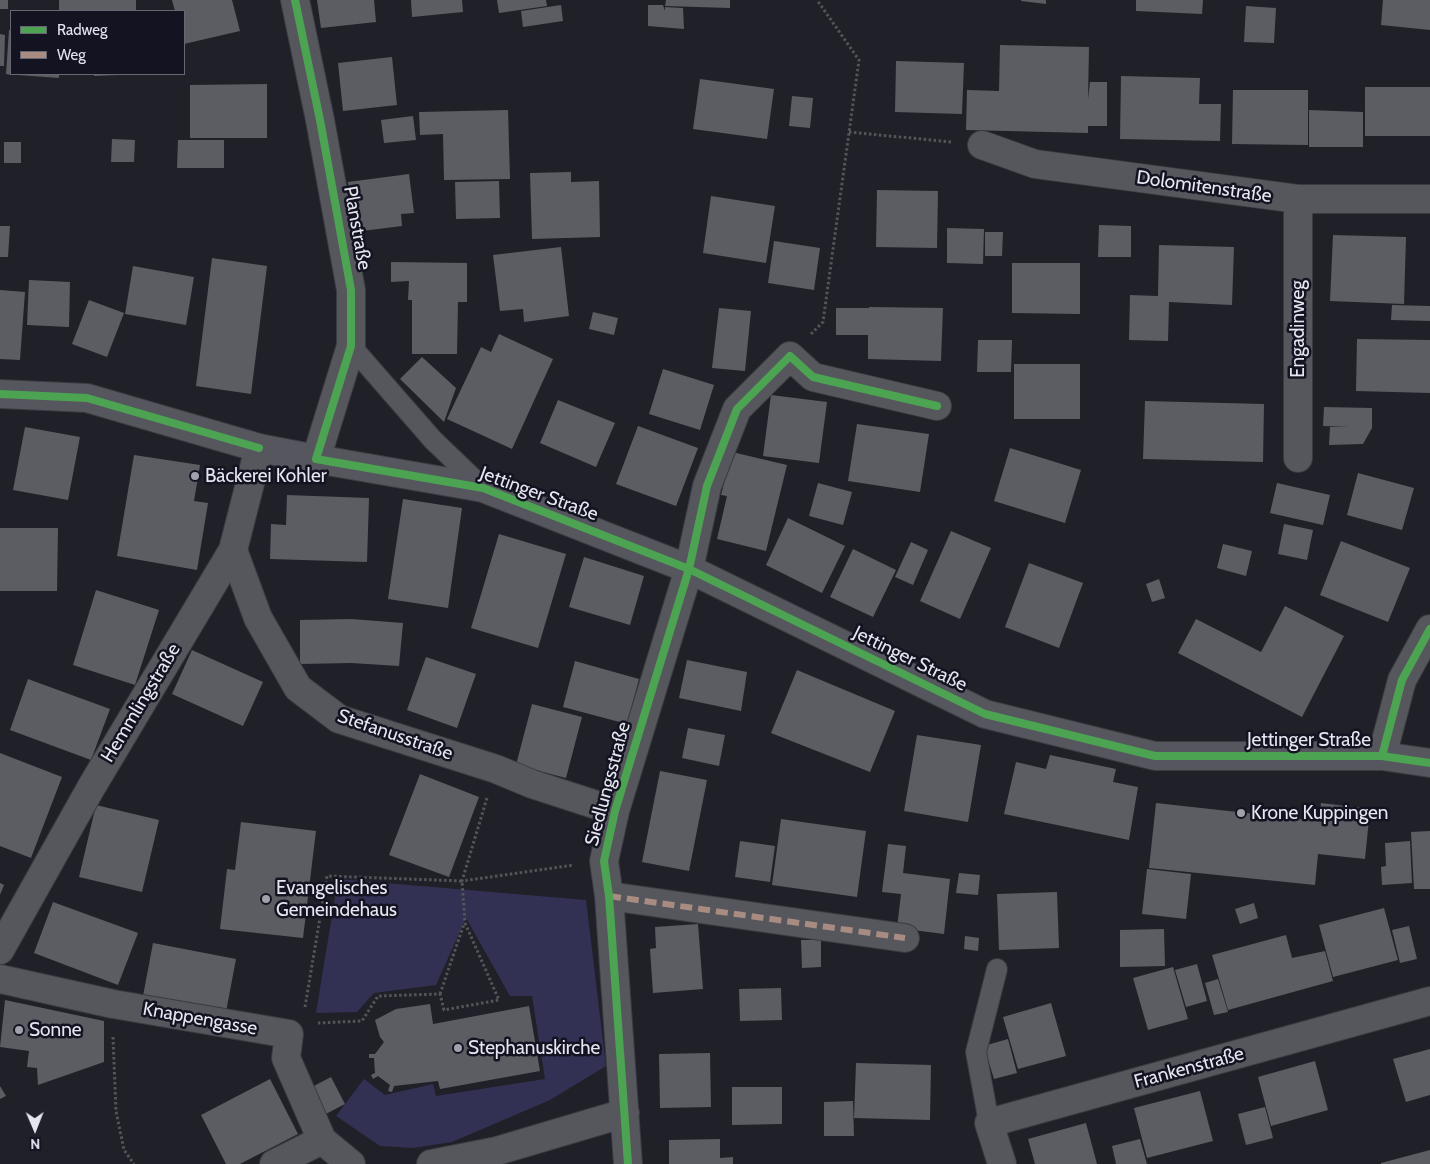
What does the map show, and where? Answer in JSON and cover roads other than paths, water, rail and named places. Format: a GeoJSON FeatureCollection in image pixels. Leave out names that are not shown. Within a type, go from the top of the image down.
{"type":"FeatureCollection","features":[{"type":"Feature","properties":{"kind":"main road","name":"Jettinger Straße"},"geometry":{"type":"LineString","coordinates":[[0,394],[87,398],[260,448],[483,488],[689,569],[985,714],[1155,756],[1382,756]]}},
{"type":"Feature","properties":{"kind":"main road"},"geometry":{"type":"LineString","coordinates":[[1382,756],[1430,763]]}},
{"type":"Feature","properties":{"kind":"street","name":"Planstraße"},"geometry":{"type":"LineString","coordinates":[[295,0],[320,120],[351,290],[351,346],[316,459]]}},
{"type":"Feature","properties":{"kind":"street","name":"Dolomitenstraße"},"geometry":{"type":"LineString","coordinates":[[982,145],[1035,164],[1298,199],[1430,199]]}},
{"type":"Feature","properties":{"kind":"street","name":"Engadinweg"},"geometry":{"type":"LineString","coordinates":[[1298,199],[1298,458]]}},
{"type":"Feature","properties":{"kind":"street","name":"Siedlungsstraße"},"geometry":{"type":"LineString","coordinates":[[628,1164],[609,896],[604,861],[615,811],[689,569],[706,486],[737,409],[790,356],[813,377],[937,406]]}},
{"type":"Feature","properties":{"kind":"street","name":"Hemmlingstraße"},"geometry":{"type":"LineString","coordinates":[[0,950],[92,786],[233,550],[260,448]]}},
{"type":"Feature","properties":{"kind":"street","name":"Stefanusstraße"},"geometry":{"type":"LineString","coordinates":[[233,550],[258,618],[298,688],[339,718],[496,769],[532,784],[615,811]]}},
{"type":"Feature","properties":{"kind":"street","name":"Jettinger Straße"},"geometry":{"type":"LineString","coordinates":[[1382,756],[1402,680],[1430,629]]}},
{"type":"Feature","properties":{"kind":"street"},"geometry":{"type":"LineString","coordinates":[[609,896],[905,938]]}},
{"type":"Feature","properties":{"kind":"street","name":"Knappengasse"},"geometry":{"type":"LineString","coordinates":[[0,979],[114,1004],[296,1029],[286,1058],[322,1140]]}},
{"type":"Feature","properties":{"kind":"street","name":"Frankenstraße"},"geometry":{"type":"LineString","coordinates":[[989,1123],[1430,1001]]}},
{"type":"Feature","properties":{"kind":"street"},"geometry":{"type":"LineString","coordinates":[[431,1164],[497,1150],[625,1113]]}},
{"type":"Feature","properties":{"kind":"street"},"geometry":{"type":"LineString","coordinates":[[989,1123],[1002,1164]]}},
{"type":"Feature","properties":{"kind":"street"},"geometry":{"type":"LineString","coordinates":[[274,1164],[322,1140],[351,1164]]}},
{"type":"Feature","properties":{"kind":"lane"},"geometry":{"type":"LineString","coordinates":[[351,346],[433,440],[483,488]]}},
{"type":"Feature","properties":{"kind":"lane"},"geometry":{"type":"LineString","coordinates":[[989,1123],[976,1052],[997,969]]}},
{"type":"Feature","properties":{"kind":"place","name":"Bäckerei Kohler"},"geometry":{"type":"Point","coordinates":[195,476]}},
{"type":"Feature","properties":{"kind":"place","name":"Krone Kuppingen"},"geometry":{"type":"Point","coordinates":[1241,813]}},
{"type":"Feature","properties":{"kind":"place","name":"Evangelisches Gemeindehaus"},"geometry":{"type":"Point","coordinates":[266,899]}},
{"type":"Feature","properties":{"kind":"place","name":"Sonne"},"geometry":{"type":"Point","coordinates":[19,1030]}},
{"type":"Feature","properties":{"kind":"place","name":"Stephanuskirche"},"geometry":{"type":"Point","coordinates":[458,1048]}}]}
